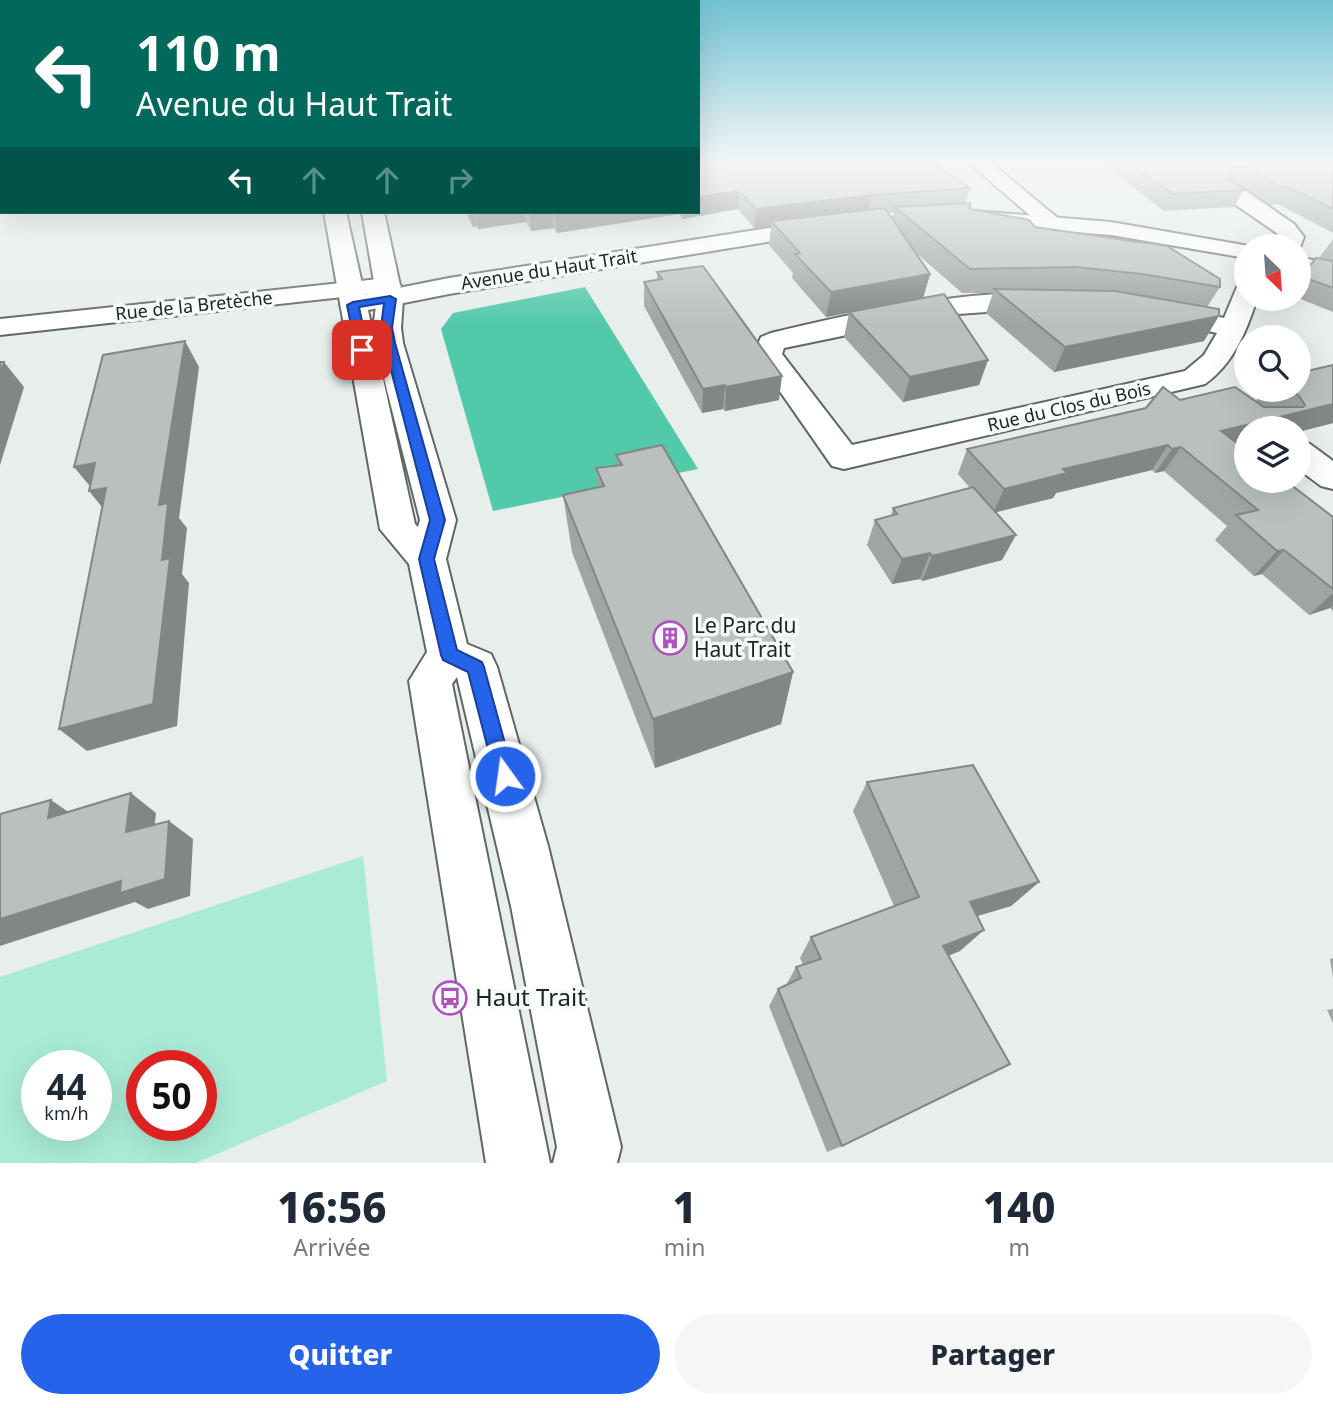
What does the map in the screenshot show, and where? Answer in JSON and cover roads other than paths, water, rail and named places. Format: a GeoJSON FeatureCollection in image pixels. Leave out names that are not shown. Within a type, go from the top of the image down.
{"type":"FeatureCollection","features":[{"type":"Feature","properties":{"kind":"street"},"geometry":{"type":"LineString","coordinates":[[336,216],[398,529],[426,559],[449,655],[430,681],[518,1163]]}},
{"type":"Feature","properties":{"kind":"street"},"geometry":{"type":"LineString","coordinates":[[374,216],[389,293],[389,343],[438,520],[426,559]]}},
{"type":"Feature","properties":{"kind":"street"},"geometry":{"type":"LineString","coordinates":[[1044,216],[1049,220]]}},
{"type":"Feature","properties":{"kind":"street"},"geometry":{"type":"LineString","coordinates":[[1268,216],[1290,234]]}},
{"type":"Feature","properties":{"kind":"street"},"geometry":{"type":"LineString","coordinates":[[958,217],[1049,220],[1234,249]]}},
{"type":"Feature","properties":{"kind":"street","name":"Avenue du Haut Trait"},"geometry":{"type":"LineString","coordinates":[[389,293],[470,283],[847,224]]}},
{"type":"Feature","properties":{"kind":"street"},"geometry":{"type":"LineString","coordinates":[[1311,267],[1333,272]]}},
{"type":"Feature","properties":{"kind":"street","name":"Rue de la Bretèche"},"geometry":{"type":"LineString","coordinates":[[0,327],[389,293]]}},
{"type":"Feature","properties":{"kind":"street","name":"Rue du Clos du Bois"},"geometry":{"type":"LineString","coordinates":[[1074,301],[966,304],[771,343],[768,355],[844,458],[1195,378]]}},
{"type":"Feature","properties":{"kind":"street"},"geometry":{"type":"LineString","coordinates":[[1140,309],[1233,328]]}},
{"type":"Feature","properties":{"kind":"street"},"geometry":{"type":"LineString","coordinates":[[1220,395],[1195,378],[1208,370],[1218,359],[1239,312]]}},
{"type":"Feature","properties":{"kind":"street"},"geometry":{"type":"LineString","coordinates":[[1311,462],[1333,478]]}},
{"type":"Feature","properties":{"kind":"street"},"geometry":{"type":"LineString","coordinates":[[449,655],[475,667],[494,733],[565,1028],[589,1147],[585,1163]]}},
{"type":"Feature","properties":{"kind":"place","name":"Le Parc du Haut Trait"},"geometry":{"type":"Point","coordinates":[670,638]}},
{"type":"Feature","properties":{"kind":"place","name":"Haut Trait"},"geometry":{"type":"Point","coordinates":[450,998]}}]}
